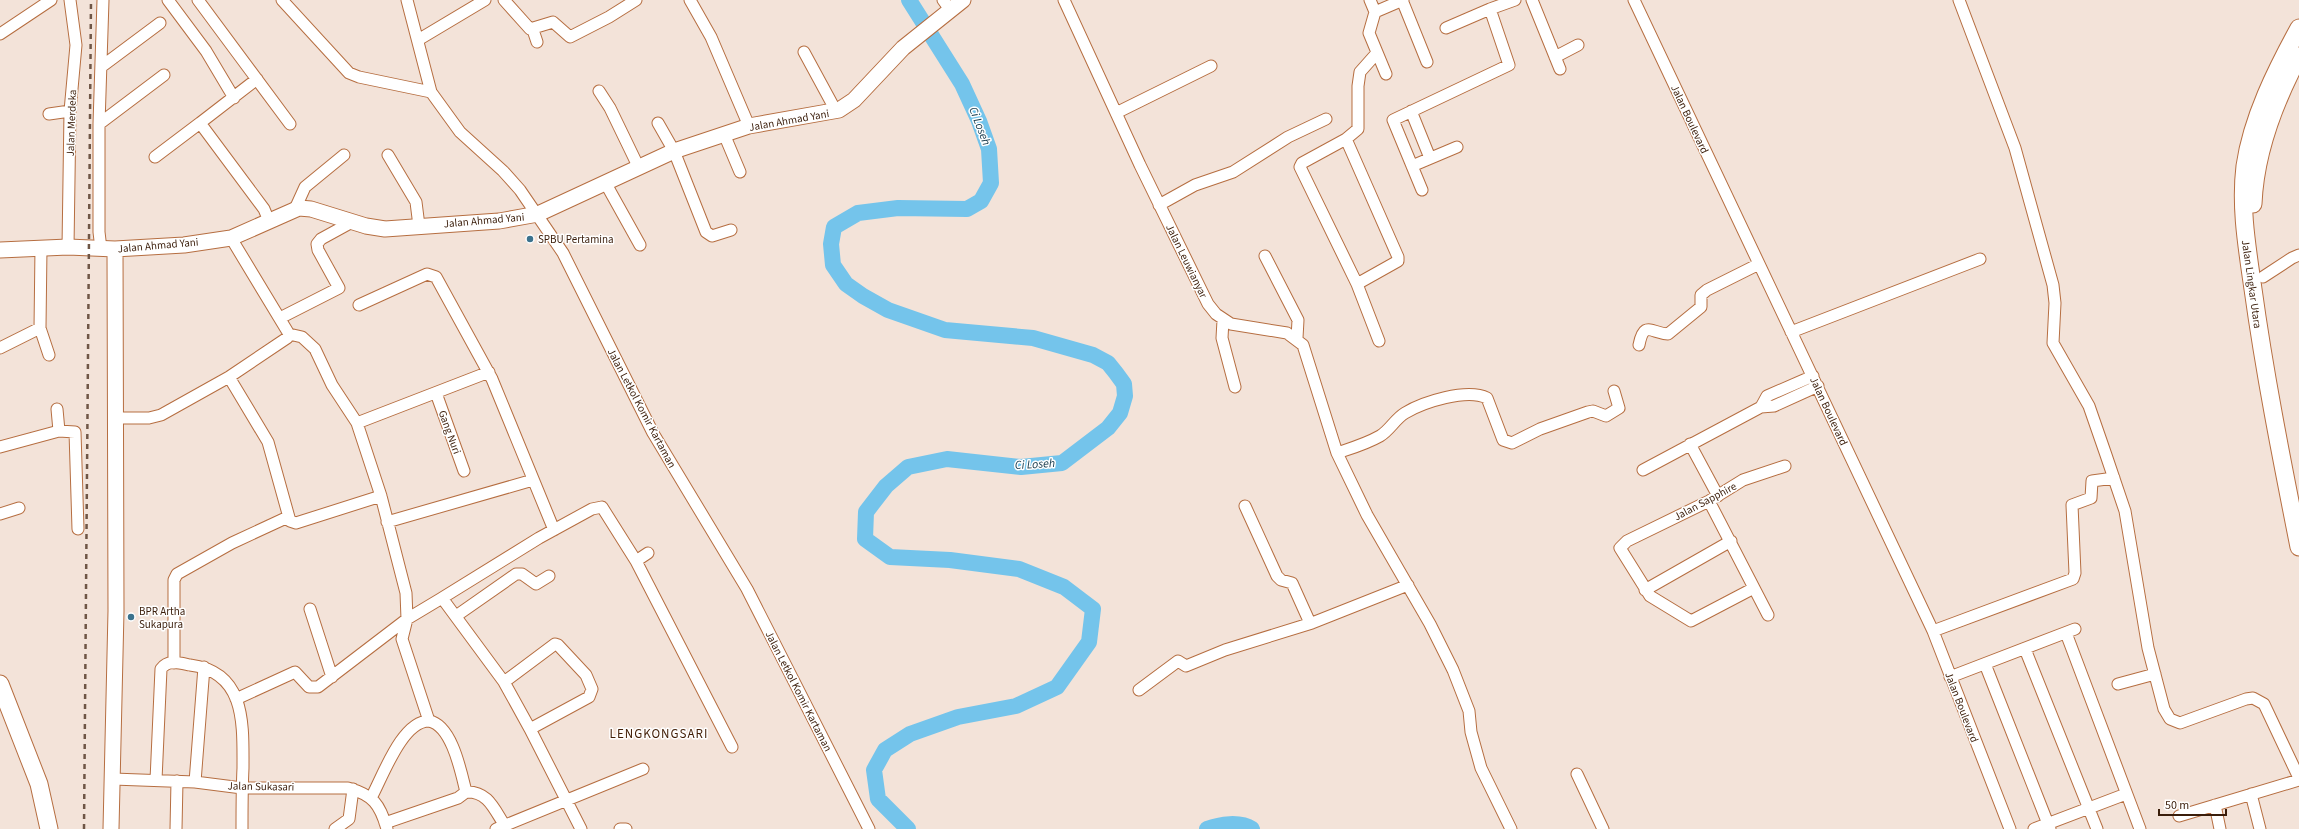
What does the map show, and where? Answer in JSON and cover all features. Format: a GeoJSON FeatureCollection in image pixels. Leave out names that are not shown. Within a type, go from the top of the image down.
{"type":"FeatureCollection","features":[{"type":"Feature","properties":{"kind":"main road","name":"Jalan Lingkar Utara"},"geometry":{"type":"LineString","coordinates":[[2299,28],[2276,70],[2257,141],[2258,165],[2253,203],[2272,343],[2299,488]]}},
{"type":"Feature","properties":{"kind":"main road","name":"Jalan Lingkar Utara"},"geometry":{"type":"LineString","coordinates":[[2299,56],[2245,166],[2242,207],[2261,347],[2299,548]]}},
{"type":"Feature","properties":{"kind":"main road"},"geometry":{"type":"LineString","coordinates":[[0,684],[39,784],[49,829]]}},
{"type":"Feature","properties":{"kind":"street"},"geometry":{"type":"LineString","coordinates":[[0,34],[51,0]]}},
{"type":"Feature","properties":{"kind":"street","name":"Jalan Merdeka"},"geometry":{"type":"LineString","coordinates":[[70,0],[76,45],[70,111],[73,248]]}},
{"type":"Feature","properties":{"kind":"street"},"geometry":{"type":"LineString","coordinates":[[102,0],[99,124],[99,232],[108,249],[114,418],[116,611],[111,829]]}},
{"type":"Feature","properties":{"kind":"street"},"geometry":{"type":"LineString","coordinates":[[168,0],[206,51],[234,98]]}},
{"type":"Feature","properties":{"kind":"street"},"geometry":{"type":"LineString","coordinates":[[198,0],[290,124]]}},
{"type":"Feature","properties":{"kind":"street"},"geometry":{"type":"LineString","coordinates":[[282,0],[349,73],[359,77],[431,92]]}},
{"type":"Feature","properties":{"kind":"street","name":"Jalan Letkol Komir Kartaman"},"geometry":{"type":"LineString","coordinates":[[407,0],[431,92],[460,132],[503,171],[538,214],[571,268],[594,318],[653,433],[747,589],[869,829]]}},
{"type":"Feature","properties":{"kind":"street"},"geometry":{"type":"LineString","coordinates":[[418,40],[485,0]]}},
{"type":"Feature","properties":{"kind":"street"},"geometry":{"type":"LineString","coordinates":[[504,0],[533,30],[537,42]]}},
{"type":"Feature","properties":{"kind":"street"},"geometry":{"type":"LineString","coordinates":[[533,30],[553,22],[568,36],[572,36],[609,17],[636,0]]}},
{"type":"Feature","properties":{"kind":"street"},"geometry":{"type":"LineString","coordinates":[[690,0],[711,37],[749,126]]}},
{"type":"Feature","properties":{"kind":"street","name":"Jalan Ahmad Yani"},"geometry":{"type":"LineString","coordinates":[[0,250],[41,248],[108,249],[184,245],[231,238],[295,209],[311,209],[366,226],[385,229],[505,220],[538,214],[606,184],[674,151],[749,126],[836,111],[854,100],[891,58],[945,10],[963,0]]}},
{"type":"Feature","properties":{"kind":"street","name":"Jalan Leuwianyar"},"geometry":{"type":"LineString","coordinates":[[1064,0],[1159,205],[1208,304],[1223,320]]}},
{"type":"Feature","properties":{"kind":"street"},"geometry":{"type":"LineString","coordinates":[[1370,0],[1375,12],[1369,33],[1376,54],[1386,74]]}},
{"type":"Feature","properties":{"kind":"street"},"geometry":{"type":"LineString","coordinates":[[1375,12],[1402,0],[1427,62]]}},
{"type":"Feature","properties":{"kind":"street"},"geometry":{"type":"LineString","coordinates":[[1446,28],[1515,0]]}},
{"type":"Feature","properties":{"kind":"street"},"geometry":{"type":"LineString","coordinates":[[1532,0],[1560,69]]}},
{"type":"Feature","properties":{"kind":"street","name":"Jalan Boulevard"},"geometry":{"type":"LineString","coordinates":[[1634,0],[1933,631],[2010,829]]}},
{"type":"Feature","properties":{"kind":"street"},"geometry":{"type":"LineString","coordinates":[[1959,0],[2015,148],[2051,278],[2055,303],[2053,343],[2089,406],[2125,511],[2148,648],[2164,709],[2174,722],[2180,723],[2246,699],[2259,700],[2264,704],[2299,779],[2179,816]]}},
{"type":"Feature","properties":{"kind":"street"},"geometry":{"type":"LineString","coordinates":[[1422,190],[1393,122],[1395,118],[1509,65],[1490,9]]}},
{"type":"Feature","properties":{"kind":"street"},"geometry":{"type":"LineString","coordinates":[[101,67],[160,23]]}},
{"type":"Feature","properties":{"kind":"street"},"geometry":{"type":"LineString","coordinates":[[1555,57],[1578,45]]}},
{"type":"Feature","properties":{"kind":"street"},"geometry":{"type":"LineString","coordinates":[[804,52],[836,111]]}},
{"type":"Feature","properties":{"kind":"street"},"geometry":{"type":"LineString","coordinates":[[1376,54],[1360,72],[1358,86],[1359,126],[1346,139],[1302,163],[1300,167],[1357,284],[1379,342]]}},
{"type":"Feature","properties":{"kind":"street"},"geometry":{"type":"LineString","coordinates":[[1116,113],[1211,66]]}},
{"type":"Feature","properties":{"kind":"street"},"geometry":{"type":"LineString","coordinates":[[99,124],[164,75]]}},
{"type":"Feature","properties":{"kind":"street"},"geometry":{"type":"LineString","coordinates":[[155,157],[257,79]]}},
{"type":"Feature","properties":{"kind":"street"},"geometry":{"type":"LineString","coordinates":[[599,91],[610,108],[639,168]]}},
{"type":"Feature","properties":{"kind":"street"},"geometry":{"type":"LineString","coordinates":[[49,114],[70,111]]}},
{"type":"Feature","properties":{"kind":"street"},"geometry":{"type":"LineString","coordinates":[[1411,111],[1430,158]]}},
{"type":"Feature","properties":{"kind":"street"},"geometry":{"type":"LineString","coordinates":[[1159,205],[1195,185],[1233,172],[1288,137],[1326,119]]}},
{"type":"Feature","properties":{"kind":"street"},"geometry":{"type":"LineString","coordinates":[[200,123],[264,209],[269,221]]}},
{"type":"Feature","properties":{"kind":"street"},"geometry":{"type":"LineString","coordinates":[[658,123],[674,151],[706,232],[712,236],[730,230]]}},
{"type":"Feature","properties":{"kind":"street"},"geometry":{"type":"LineString","coordinates":[[724,134],[740,172]]}},
{"type":"Feature","properties":{"kind":"street"},"geometry":{"type":"LineString","coordinates":[[1346,139],[1398,257],[1398,260],[1357,284]]}},
{"type":"Feature","properties":{"kind":"street"},"geometry":{"type":"LineString","coordinates":[[1412,166],[1457,147]]}},
{"type":"Feature","properties":{"kind":"street"},"geometry":{"type":"LineString","coordinates":[[295,209],[305,187],[344,155]]}},
{"type":"Feature","properties":{"kind":"street"},"geometry":{"type":"LineString","coordinates":[[388,155],[416,202],[419,226]]}},
{"type":"Feature","properties":{"kind":"street"},"geometry":{"type":"LineString","coordinates":[[606,184],[640,245]]}},
{"type":"Feature","properties":{"kind":"street"},"geometry":{"type":"LineString","coordinates":[[280,318],[339,288],[318,250],[318,244],[322,239],[352,222]]}},
{"type":"Feature","properties":{"kind":"street"},"geometry":{"type":"LineString","coordinates":[[231,238],[289,334],[302,337],[315,349],[332,385],[357,423],[381,496],[406,593],[407,619],[402,639],[429,721]]}},
{"type":"Feature","properties":{"kind":"street"},"geometry":{"type":"LineString","coordinates":[[41,248],[40,328],[49,354]]}},
{"type":"Feature","properties":{"kind":"street"},"geometry":{"type":"LineString","coordinates":[[2264,278],[2292,258],[2299,255]]}},
{"type":"Feature","properties":{"kind":"street"},"geometry":{"type":"LineString","coordinates":[[1265,256],[1298,320],[1297,338],[1306,352],[1337,453],[1367,515],[1430,624],[1453,670],[1469,711],[1471,732],[1481,768],[1511,829]]}},
{"type":"Feature","properties":{"kind":"street"},"geometry":{"type":"LineString","coordinates":[[1792,332],[1980,258]]}},
{"type":"Feature","properties":{"kind":"street"},"geometry":{"type":"LineString","coordinates":[[1639,345],[1641,335],[1647,329],[1668,334],[1701,307],[1701,295],[1707,290],[1759,264]]}},
{"type":"Feature","properties":{"kind":"street"},"geometry":{"type":"LineString","coordinates":[[359,305],[425,275],[433,274],[437,278],[489,372],[554,530]]}},
{"type":"Feature","properties":{"kind":"street"},"geometry":{"type":"LineString","coordinates":[[1235,387],[1222,338],[1223,320],[1231,324],[1274,330],[1297,338]]}},
{"type":"Feature","properties":{"kind":"street"},"geometry":{"type":"LineString","coordinates":[[0,348],[40,328]]}},
{"type":"Feature","properties":{"kind":"street"},"geometry":{"type":"LineString","coordinates":[[114,418],[149,418],[162,415],[229,377],[287,338],[289,334]]}},
{"type":"Feature","properties":{"kind":"street"},"geometry":{"type":"LineString","coordinates":[[357,423],[489,372]]}},
{"type":"Feature","properties":{"kind":"street"},"geometry":{"type":"LineString","coordinates":[[1761,407],[1767,396],[1813,376]]}},
{"type":"Feature","properties":{"kind":"street"},"geometry":{"type":"LineString","coordinates":[[229,377],[268,442],[290,521],[296,523],[381,496]]}},
{"type":"Feature","properties":{"kind":"street"},"geometry":{"type":"LineString","coordinates":[[1643,470],[1761,407],[1774,406],[1818,386]]}},
{"type":"Feature","properties":{"kind":"street"},"geometry":{"type":"LineString","coordinates":[[1337,453],[1366,444],[1382,435],[1404,414],[1452,396],[1471,395],[1487,398],[1503,440],[1512,443],[1540,429],[1588,412],[1593,411],[1606,416],[1619,408],[1614,391]]}},
{"type":"Feature","properties":{"kind":"street","name":"Gang Nuri"},"geometry":{"type":"LineString","coordinates":[[436,393],[464,471]]}},
{"type":"Feature","properties":{"kind":"street"},"geometry":{"type":"LineString","coordinates":[[57,409],[59,431]]}},
{"type":"Feature","properties":{"kind":"street"},"geometry":{"type":"LineString","coordinates":[[0,447],[59,431],[75,432],[78,529]]}},
{"type":"Feature","properties":{"kind":"street"},"geometry":{"type":"LineString","coordinates":[[1690,444],[1731,541],[1768,615]]}},
{"type":"Feature","properties":{"kind":"street","name":"Jalan Sapphire"},"geometry":{"type":"LineString","coordinates":[[1645,590],[1620,551],[1621,545],[1626,541],[1713,498],[1744,480],[1785,466]]}},
{"type":"Feature","properties":{"kind":"street"},"geometry":{"type":"LineString","coordinates":[[1933,631],[2074,578],[2072,504],[2091,498],[2092,480],[2114,478]]}},
{"type":"Feature","properties":{"kind":"street"},"geometry":{"type":"LineString","coordinates":[[387,522],[533,480]]}},
{"type":"Feature","properties":{"kind":"street"},"geometry":{"type":"LineString","coordinates":[[1245,506],[1277,576],[1281,580],[1293,584],[1310,623]]}},
{"type":"Feature","properties":{"kind":"street"},"geometry":{"type":"LineString","coordinates":[[236,699],[294,672],[312,688],[320,685],[407,619],[554,530],[592,509],[601,507],[636,562],[732,748]]}},
{"type":"Feature","properties":{"kind":"street"},"geometry":{"type":"LineString","coordinates":[[0,514],[20,508]]}},
{"type":"Feature","properties":{"kind":"street"},"geometry":{"type":"LineString","coordinates":[[174,662],[174,580],[177,574],[226,546],[288,517]]}},
{"type":"Feature","properties":{"kind":"street"},"geometry":{"type":"LineString","coordinates":[[1731,541],[1645,590],[1650,596],[1691,621],[1695,621],[1754,588]]}},
{"type":"Feature","properties":{"kind":"street"},"geometry":{"type":"LineString","coordinates":[[636,562],[648,553]]}},
{"type":"Feature","properties":{"kind":"street"},"geometry":{"type":"LineString","coordinates":[[456,616],[516,574],[522,574],[536,584],[549,576]]}},
{"type":"Feature","properties":{"kind":"street"},"geometry":{"type":"LineString","coordinates":[[1139,690],[1178,661],[1186,666],[1225,650],[1310,623],[1408,585]]}},
{"type":"Feature","properties":{"kind":"street"},"geometry":{"type":"LineString","coordinates":[[442,598],[504,682],[530,728],[581,829]]}},
{"type":"Feature","properties":{"kind":"street"},"geometry":{"type":"LineString","coordinates":[[310,609],[332,677]]}},
{"type":"Feature","properties":{"kind":"street"},"geometry":{"type":"LineString","coordinates":[[1950,677],[2070,631],[2126,794],[2140,829]]}},
{"type":"Feature","properties":{"kind":"street"},"geometry":{"type":"LineString","coordinates":[[504,682],[555,644],[558,645],[588,677],[592,689],[589,697],[530,728]]}},
{"type":"Feature","properties":{"kind":"street"},"geometry":{"type":"LineString","coordinates":[[2025,649],[2097,829]]}},
{"type":"Feature","properties":{"kind":"street"},"geometry":{"type":"LineString","coordinates":[[156,780],[161,670],[165,665],[174,662],[204,667],[222,679],[236,699],[243,721],[242,829]]}},
{"type":"Feature","properties":{"kind":"street"},"geometry":{"type":"LineString","coordinates":[[1985,664],[2049,826]]}},
{"type":"Feature","properties":{"kind":"street"},"geometry":{"type":"LineString","coordinates":[[195,782],[204,667]]}},
{"type":"Feature","properties":{"kind":"street"},"geometry":{"type":"LineString","coordinates":[[2118,684],[2155,674]]}},
{"type":"Feature","properties":{"kind":"street"},"geometry":{"type":"LineString","coordinates":[[466,792],[448,736],[440,726],[429,721],[414,725],[404,735],[372,798],[378,804],[386,826],[458,798],[466,792],[476,792],[483,795],[500,827],[568,801],[643,769]]}},
{"type":"Feature","properties":{"kind":"street"},"geometry":{"type":"LineString","coordinates":[[1577,774],[1603,829]]}},
{"type":"Feature","properties":{"kind":"street","name":"Jalan Sukasari"},"geometry":{"type":"LineString","coordinates":[[113,779],[195,782],[242,788],[338,786],[353,789],[372,798]]}},
{"type":"Feature","properties":{"kind":"street"},"geometry":{"type":"LineString","coordinates":[[176,829],[177,781]]}},
{"type":"Feature","properties":{"kind":"street"},"geometry":{"type":"LineString","coordinates":[[335,829],[349,819],[353,789]]}},
{"type":"Feature","properties":{"kind":"street"},"geometry":{"type":"LineString","coordinates":[[2034,829],[2049,826],[2089,808],[2126,794]]}},
{"type":"Feature","properties":{"kind":"street"},"geometry":{"type":"LineString","coordinates":[[2251,794],[2260,829]]}},
{"type":"Feature","properties":{"kind":"street"},"geometry":{"type":"LineString","coordinates":[[2215,805],[2220,829]]}},
{"type":"Feature","properties":{"kind":"street"},"geometry":{"type":"LineString","coordinates":[[620,829],[626,829]]}},
{"type":"Feature","properties":{"kind":"waterway","name":"Ci Loseh"},"geometry":{"type":"LineString","coordinates":[[908,829],[878,799],[874,770],[885,750],[910,734],[958,717],[1016,706],[1057,687],[1089,642],[1093,609],[1064,587],[1019,569],[950,560],[890,557],[865,539],[866,512],[886,486],[908,467],[947,459],[1021,467],[1062,463],[1108,428],[1120,413],[1125,396],[1124,384],[1116,373],[1108,363],[1093,355],[1033,338],[945,330],[888,310],[863,296],[846,284],[833,265],[831,244],[834,227],[858,213],[898,208],[967,209],[981,201],[991,183],[989,149],[979,121],[962,84],[909,0]]}},
{"type":"Feature","properties":{"kind":"waterway","name":"Ci Loseh"},"geometry":{"type":"LineString","coordinates":[[1207,829],[1230,824],[1247,826],[1252,829]]}},
{"type":"Feature","properties":{"kind":"railway"},"geometry":{"type":"LineString","coordinates":[[84,829],[91,0]]}},
{"type":"Feature","properties":{"kind":"place","name":"SPBU Pertamina"},"geometry":{"type":"Point","coordinates":[530,239]}},
{"type":"Feature","properties":{"kind":"place","name":"BPR Artha Sukapura"},"geometry":{"type":"Point","coordinates":[131,617]}},
{"type":"Feature","properties":{"kind":"district","name":"LENGKONGSARI"},"geometry":{"type":"Point","coordinates":[659,733]}}]}
